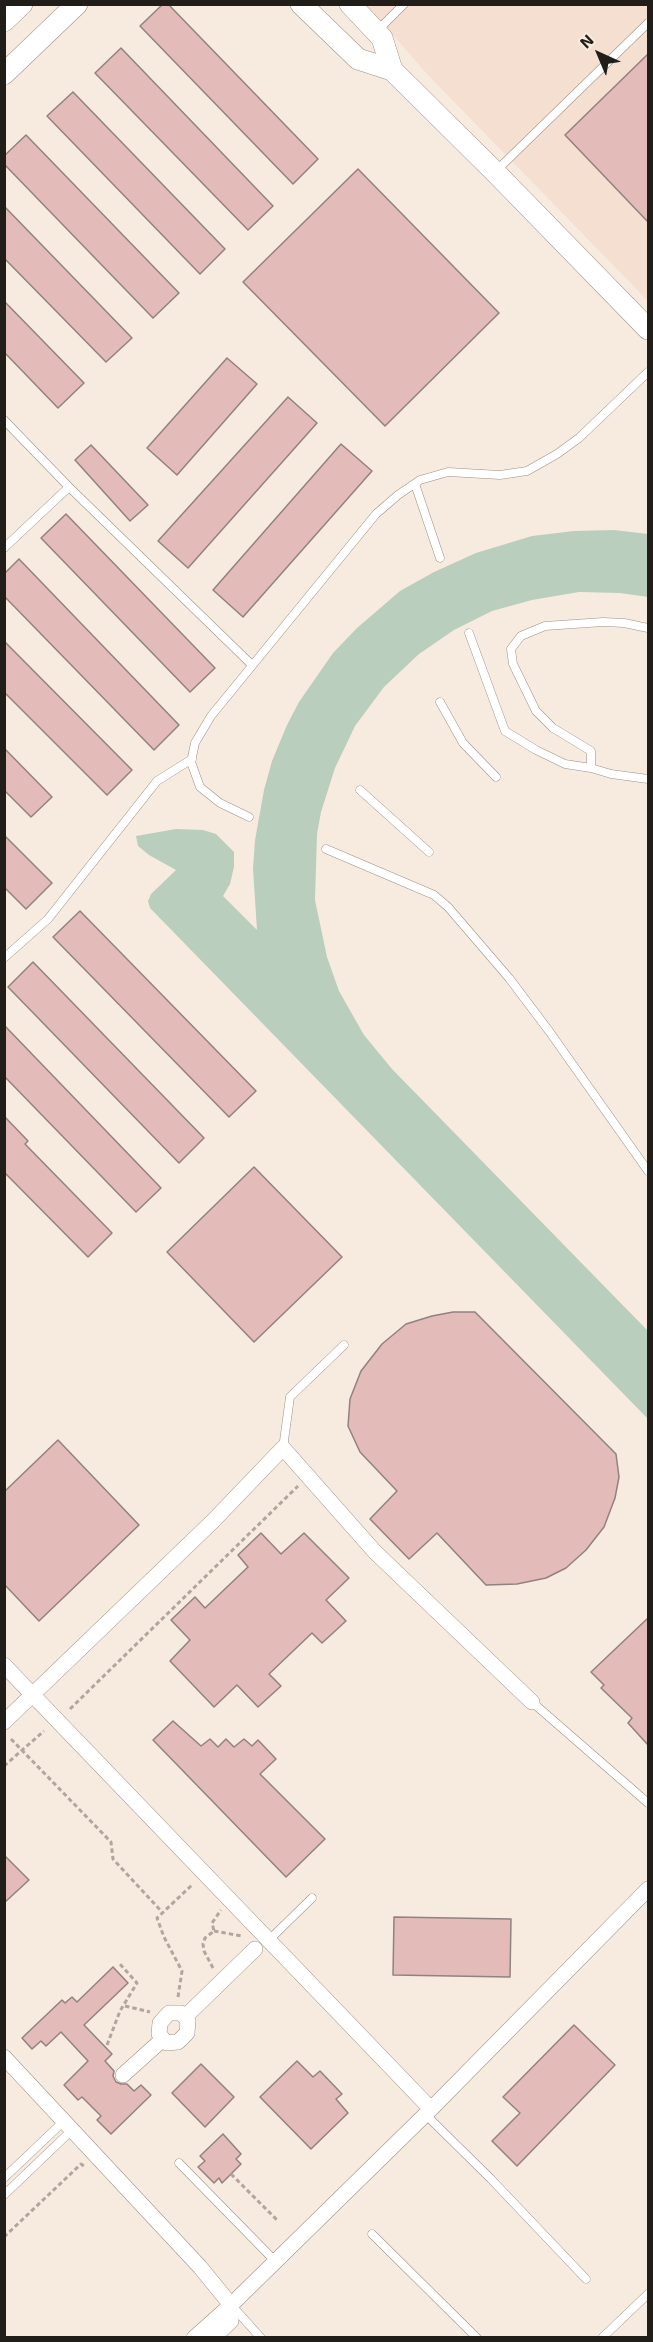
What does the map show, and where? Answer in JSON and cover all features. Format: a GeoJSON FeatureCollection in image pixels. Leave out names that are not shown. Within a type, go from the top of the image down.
{"type":"FeatureCollection","features":[{"type":"Feature","properties":{"kind":"main road"},"geometry":{"type":"LineString","coordinates":[[4,21],[22,4]]}},
{"type":"Feature","properties":{"kind":"main road"},"geometry":{"type":"LineString","coordinates":[[6,70],[77,4]]}},
{"type":"Feature","properties":{"kind":"main road"},"geometry":{"type":"LineString","coordinates":[[301,4],[358,59],[392,70],[646,321]]}},
{"type":"Feature","properties":{"kind":"main road"},"geometry":{"type":"LineString","coordinates":[[350,4],[382,38],[392,70]]}},
{"type":"Feature","properties":{"kind":"street"},"geometry":{"type":"LineString","coordinates":[[4,1722],[213,1521],[283,1448],[375,1552],[532,1702]]}},
{"type":"Feature","properties":{"kind":"street"},"geometry":{"type":"LineString","coordinates":[[5,1666],[269,1940],[428,2112]]}},
{"type":"Feature","properties":{"kind":"street"},"geometry":{"type":"LineString","coordinates":[[194,2337],[231,2305],[428,2112],[648,1890]]}},
{"type":"Feature","properties":{"kind":"street"},"geometry":{"type":"LineString","coordinates":[[180,2015],[255,1949]]}},
{"type":"Feature","properties":{"kind":"street"},"geometry":{"type":"LineString","coordinates":[[170,2013],[180,2015],[188,2021],[187,2033],[178,2042],[167,2043],[163,2039],[159,2034],[160,2023],[170,2013]]}},
{"type":"Feature","properties":{"kind":"street"},"geometry":{"type":"LineString","coordinates":[[123,2075],[163,2039]]}},
{"type":"Feature","properties":{"kind":"street"},"geometry":{"type":"LineString","coordinates":[[4,2057],[200,2267],[231,2305],[231,2321],[213,2337]]}},
{"type":"Feature","properties":{"kind":"lane"},"geometry":{"type":"LineString","coordinates":[[376,31],[404,4]]}},
{"type":"Feature","properties":{"kind":"lane"},"geometry":{"type":"LineString","coordinates":[[495,172],[648,23]]}},
{"type":"Feature","properties":{"kind":"lane"},"geometry":{"type":"LineString","coordinates":[[249,817],[220,803],[200,787],[195,779],[192,759],[195,743],[211,716],[376,513],[420,480],[448,472],[500,475],[527,471],[579,438],[648,372]]}},
{"type":"Feature","properties":{"kind":"lane"},"geometry":{"type":"LineString","coordinates":[[4,420],[69,487],[252,665]]}},
{"type":"Feature","properties":{"kind":"lane"},"geometry":{"type":"LineString","coordinates":[[415,484],[440,558]]}},
{"type":"Feature","properties":{"kind":"lane"},"geometry":{"type":"LineString","coordinates":[[4,548],[69,487]]}},
{"type":"Feature","properties":{"kind":"lane"},"geometry":{"type":"LineString","coordinates":[[591,768],[591,751],[553,728],[536,711],[513,664],[512,649],[521,636],[545,626],[603,622],[648,628]]}},
{"type":"Feature","properties":{"kind":"lane"},"geometry":{"type":"LineString","coordinates":[[469,633],[505,731],[565,764],[648,779]]}},
{"type":"Feature","properties":{"kind":"lane"},"geometry":{"type":"LineString","coordinates":[[440,702],[464,743],[496,777]]}},
{"type":"Feature","properties":{"kind":"lane"},"geometry":{"type":"LineString","coordinates":[[4,958],[48,919],[157,781],[192,759]]}},
{"type":"Feature","properties":{"kind":"lane"},"geometry":{"type":"LineString","coordinates":[[360,790],[429,852]]}},
{"type":"Feature","properties":{"kind":"lane"},"geometry":{"type":"LineString","coordinates":[[326,849],[434,895],[448,907],[509,978],[549,1030],[648,1171]]}},
{"type":"Feature","properties":{"kind":"lane"},"geometry":{"type":"LineString","coordinates":[[283,1448],[290,1397],[344,1345]]}},
{"type":"Feature","properties":{"kind":"lane"},"geometry":{"type":"LineString","coordinates":[[532,1702],[648,1803]]}},
{"type":"Feature","properties":{"kind":"lane"},"geometry":{"type":"LineString","coordinates":[[269,1940],[312,1898]]}},
{"type":"Feature","properties":{"kind":"lane"},"geometry":{"type":"LineString","coordinates":[[428,2112],[586,2279]]}},
{"type":"Feature","properties":{"kind":"lane"},"geometry":{"type":"LineString","coordinates":[[4,2178],[68,2125]]}},
{"type":"Feature","properties":{"kind":"lane"},"geometry":{"type":"LineString","coordinates":[[4,2195],[68,2125]]}},
{"type":"Feature","properties":{"kind":"lane"},"geometry":{"type":"LineString","coordinates":[[179,2163],[275,2261]]}},
{"type":"Feature","properties":{"kind":"lane"},"geometry":{"type":"LineString","coordinates":[[372,2234],[477,2337]]}},
{"type":"Feature","properties":{"kind":"lane"},"geometry":{"type":"LineString","coordinates":[[602,2337],[648,2294]]}},
{"type":"Feature","properties":{"kind":"lane"},"geometry":{"type":"LineString","coordinates":[[231,2305],[261,2337]]}},
{"type":"Feature","properties":{"kind":"path"},"geometry":{"type":"LineString","coordinates":[[70,1709],[308,1476]]}},
{"type":"Feature","properties":{"kind":"path"},"geometry":{"type":"LineString","coordinates":[[4,1766],[44,1731]]}},
{"type":"Feature","properties":{"kind":"path"},"geometry":{"type":"LineString","coordinates":[[11,1739],[111,1842],[113,1859],[162,1913]]}},
{"type":"Feature","properties":{"kind":"path"},"geometry":{"type":"LineString","coordinates":[[180,2015],[182,1971],[157,1918],[204,1872]]}},
{"type":"Feature","properties":{"kind":"path"},"geometry":{"type":"LineString","coordinates":[[214,1931],[212,1923],[214,1917],[231,1901]]}},
{"type":"Feature","properties":{"kind":"path"},"geometry":{"type":"LineString","coordinates":[[214,1931],[238,1936],[254,1925]]}},
{"type":"Feature","properties":{"kind":"path"},"geometry":{"type":"LineString","coordinates":[[214,1931],[203,1944],[219,1983]]}},
{"type":"Feature","properties":{"kind":"path"},"geometry":{"type":"LineString","coordinates":[[107,2045],[120,2011],[137,1983],[119,1963]]}},
{"type":"Feature","properties":{"kind":"path"},"geometry":{"type":"LineString","coordinates":[[4,2237],[81,2164],[90,2169]]}},
{"type":"Feature","properties":{"kind":"path"},"geometry":{"type":"LineString","coordinates":[[231,2174],[277,2220]]}},
{"type":"Feature","properties":{"kind":"shaded area"},"geometry":{"type":"Polygon","coordinates":[[[367,5],[648,5],[648,301],[427,74],[367,5]]]}},
{"type":"Feature","properties":{"kind":"green space"},"geometry":{"type":"Polygon","coordinates":[[[614,530],[648,534],[648,597],[620,593],[579,592],[532,600],[492,611],[454,630],[419,654],[384,687],[355,726],[335,768],[321,812],[317,834],[315,900],[327,957],[339,991],[364,1035],[392,1069],[648,1331],[648,1419],[150,908],[148,901],[151,894],[176,870],[138,846],[136,836],[176,829],[203,830],[216,834],[234,852],[234,867],[230,884],[223,896],[257,930],[253,869],[255,840],[264,790],[272,761],[287,725],[299,702],[333,653],[357,628],[400,591],[476,553],[532,536],[574,531],[614,530]]]}},
{"type":"Feature","properties":{"kind":"building"},"geometry":{"type":"Polygon","coordinates":[[[163,4],[168,4],[318,159],[293,184],[140,26],[163,4]]]}},
{"type":"Feature","properties":{"kind":"building"},"geometry":{"type":"Polygon","coordinates":[[[121,48],[273,206],[248,230],[95,73],[121,48]]]}},
{"type":"Feature","properties":{"kind":"building"},"geometry":{"type":"Polygon","coordinates":[[[648,54],[648,222],[565,135],[648,54]]]}},
{"type":"Feature","properties":{"kind":"building"},"geometry":{"type":"Polygon","coordinates":[[[73,92],[225,249],[200,274],[47,116],[73,92]]]}},
{"type":"Feature","properties":{"kind":"building"},"geometry":{"type":"Polygon","coordinates":[[[26,135],[179,293],[153,318],[4,164],[4,156],[26,135]]]}},
{"type":"Feature","properties":{"kind":"building"},"geometry":{"type":"Polygon","coordinates":[[[358,169],[499,313],[385,426],[243,282],[358,169]]]}},
{"type":"Feature","properties":{"kind":"building"},"geometry":{"type":"Polygon","coordinates":[[[4,206],[132,338],[106,362],[4,258],[4,206]]]}},
{"type":"Feature","properties":{"kind":"building"},"geometry":{"type":"Polygon","coordinates":[[[4,301],[84,383],[58,408],[4,352],[4,301]]]}},
{"type":"Feature","properties":{"kind":"building"},"geometry":{"type":"Polygon","coordinates":[[[227,358],[257,384],[177,475],[147,448],[227,358]]]}},
{"type":"Feature","properties":{"kind":"building"},"geometry":{"type":"Polygon","coordinates":[[[288,397],[317,423],[188,568],[158,541],[288,397]]]}},
{"type":"Feature","properties":{"kind":"building"},"geometry":{"type":"Polygon","coordinates":[[[341,444],[372,471],[243,617],[213,590],[341,444]]]}},
{"type":"Feature","properties":{"kind":"building"},"geometry":{"type":"Polygon","coordinates":[[[91,445],[148,505],[130,521],[75,460],[91,445]]]}},
{"type":"Feature","properties":{"kind":"building"},"geometry":{"type":"Polygon","coordinates":[[[66,514],[215,668],[190,692],[41,538],[66,514]]]}},
{"type":"Feature","properties":{"kind":"building"},"geometry":{"type":"Polygon","coordinates":[[[19,559],[179,725],[154,750],[4,596],[4,574],[19,559]]]}},
{"type":"Feature","properties":{"kind":"building"},"geometry":{"type":"Polygon","coordinates":[[[4,641],[132,770],[107,795],[4,692],[4,641]]]}},
{"type":"Feature","properties":{"kind":"building"},"geometry":{"type":"Polygon","coordinates":[[[4,748],[52,797],[31,817],[4,790],[4,748]]]}},
{"type":"Feature","properties":{"kind":"building"},"geometry":{"type":"Polygon","coordinates":[[[4,835],[52,883],[26,909],[4,887],[4,835]]]}},
{"type":"Feature","properties":{"kind":"building"},"geometry":{"type":"Polygon","coordinates":[[[80,911],[256,1091],[229,1117],[53,937],[80,911]]]}},
{"type":"Feature","properties":{"kind":"building"},"geometry":{"type":"Polygon","coordinates":[[[33,962],[204,1138],[179,1163],[8,987],[33,962]]]}},
{"type":"Feature","properties":{"kind":"building"},"geometry":{"type":"Polygon","coordinates":[[[4,1025],[161,1188],[136,1212],[4,1076],[4,1025]]]}},
{"type":"Feature","properties":{"kind":"building"},"geometry":{"type":"Polygon","coordinates":[[[4,1116],[28,1141],[25,1144],[112,1233],[88,1257],[4,1172],[4,1116]]]}},
{"type":"Feature","properties":{"kind":"building"},"geometry":{"type":"Polygon","coordinates":[[[254,1167],[342,1257],[254,1342],[167,1252],[254,1167]]]}},
{"type":"Feature","properties":{"kind":"building"},"geometry":{"type":"Polygon","coordinates":[[[453,1312],[475,1312],[616,1454],[619,1477],[615,1498],[604,1527],[586,1550],[566,1568],[546,1578],[517,1584],[486,1585],[437,1533],[409,1559],[370,1519],[397,1491],[360,1452],[348,1426],[350,1399],[361,1371],[382,1344],[406,1324],[453,1312]]]}},
{"type":"Feature","properties":{"kind":"building"},"geometry":{"type":"Polygon","coordinates":[[[58,1440],[139,1525],[39,1621],[4,1584],[4,1492],[58,1440]]]}},
{"type":"Feature","properties":{"kind":"building"},"geometry":{"type":"Polygon","coordinates":[[[261,1533],[281,1554],[304,1533],[349,1578],[326,1600],[346,1621],[322,1643],[312,1633],[269,1674],[281,1686],[258,1707],[237,1685],[214,1707],[170,1661],[190,1640],[171,1620],[195,1597],[205,1608],[248,1567],[238,1555],[261,1533]]]}},
{"type":"Feature","properties":{"kind":"building"},"geometry":{"type":"Polygon","coordinates":[[[648,1618],[648,1745],[628,1723],[632,1718],[601,1688],[604,1685],[591,1672],[648,1618]]]}},
{"type":"Feature","properties":{"kind":"building"},"geometry":{"type":"Polygon","coordinates":[[[173,1721],[201,1746],[210,1739],[218,1747],[226,1739],[234,1747],[244,1739],[252,1746],[258,1740],[276,1759],[260,1774],[325,1839],[286,1877],[153,1740],[173,1721]]]}},
{"type":"Feature","properties":{"kind":"building"},"geometry":{"type":"Polygon","coordinates":[[[4,1855],[29,1880],[4,1903],[4,1855]]]}},
{"type":"Feature","properties":{"kind":"building"},"geometry":{"type":"Polygon","coordinates":[[[394,1917],[511,1919],[510,1977],[393,1975],[394,1917]]]}},
{"type":"Feature","properties":{"kind":"building"},"geometry":{"type":"Polygon","coordinates":[[[113,1967],[128,1983],[84,2025],[112,2054],[105,2061],[114,2071],[113,2076],[116,2082],[127,2084],[134,2091],[141,2085],[151,2095],[111,2134],[97,2120],[101,2116],[82,2097],[78,2100],[64,2085],[88,2061],[61,2032],[46,2046],[41,2041],[32,2049],[22,2038],[62,2000],[65,2003],[72,1997],[77,2002],[113,1967]]]}},
{"type":"Feature","properties":{"kind":"building"},"geometry":{"type":"Polygon","coordinates":[[[574,2025],[615,2065],[517,2166],[492,2141],[520,2113],[503,2097],[574,2025]]]}},
{"type":"Feature","properties":{"kind":"building"},"geometry":{"type":"Polygon","coordinates":[[[297,2061],[313,2077],[320,2071],[342,2094],[336,2099],[348,2113],[311,2149],[260,2097],[297,2061]]]}},
{"type":"Feature","properties":{"kind":"building"},"geometry":{"type":"Polygon","coordinates":[[[201,2064],[234,2097],[205,2127],[172,2093],[201,2064]]]}},
{"type":"Feature","properties":{"kind":"building"},"geometry":{"type":"Polygon","coordinates":[[[223,2134],[241,2154],[236,2159],[241,2164],[222,2183],[219,2178],[214,2183],[198,2167],[205,2161],[200,2156],[223,2134]]]}}]}
